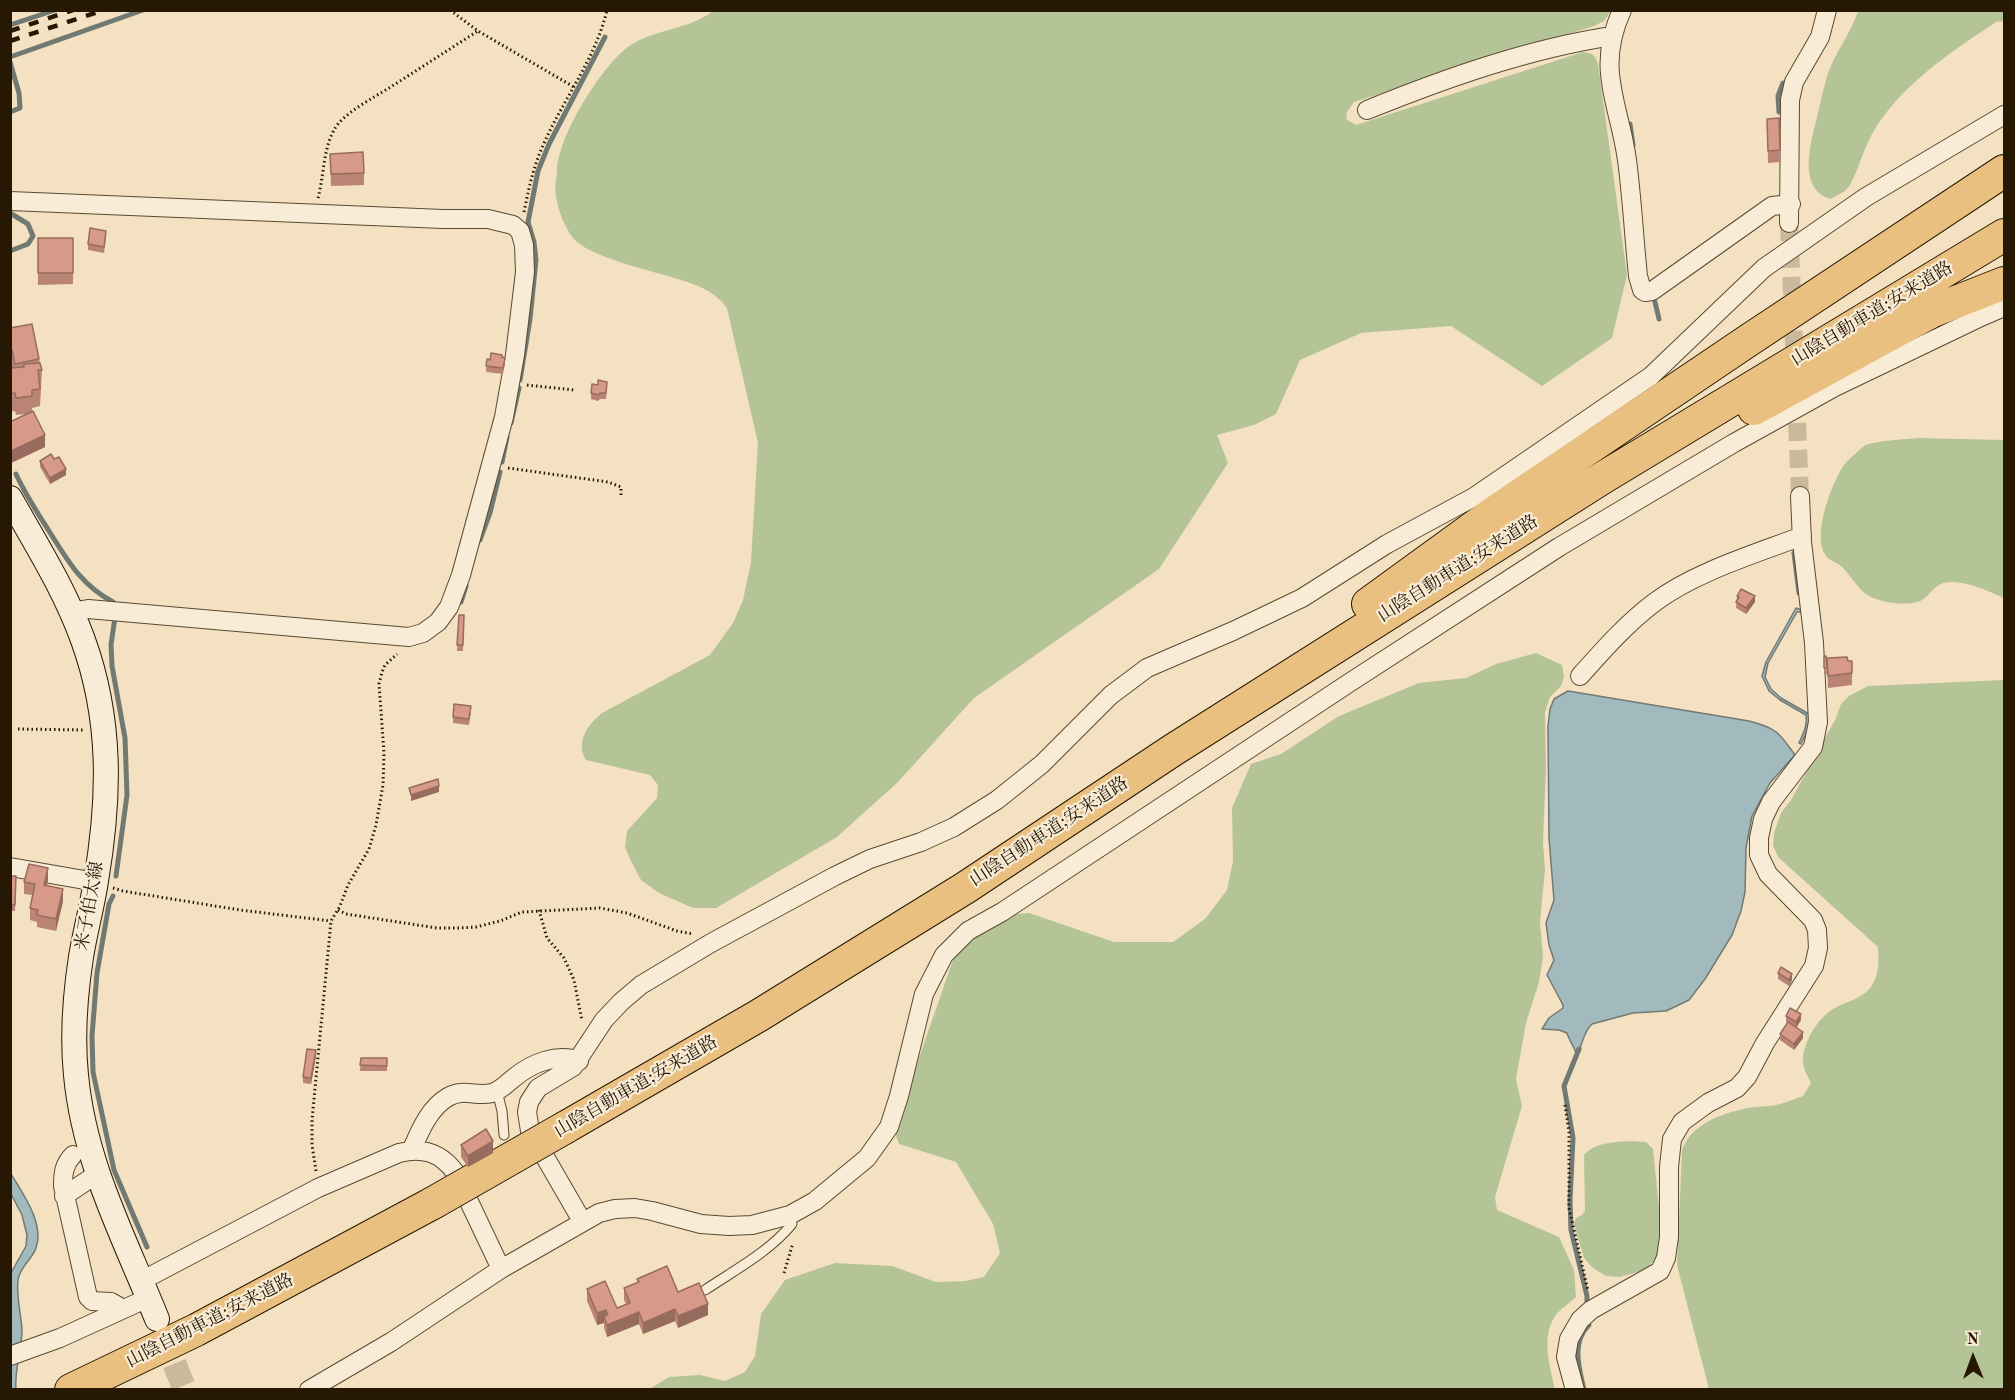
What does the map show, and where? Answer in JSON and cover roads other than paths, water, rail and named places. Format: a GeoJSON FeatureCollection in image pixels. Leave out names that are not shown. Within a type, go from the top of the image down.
{"type":"FeatureCollection","features":[{"type":"Feature","properties":{"kind":"highway"},"geometry":{"type":"LineString","coordinates":[[1173,750],[1376,597],[1496,512],[1746,342],[2004,171]]}},
{"type":"Feature","properties":{"kind":"highway","name":"山陰自動車道;安来道路"},"geometry":{"type":"LineString","coordinates":[[72,1389],[196,1330],[433,1203],[768,1010],[965,888],[1173,750],[1624,465],[2004,235]]}},
{"type":"Feature","properties":{"kind":"highway"},"geometry":{"type":"LineString","coordinates":[[1321,656],[1384,625],[1762,404],[1933,311],[2004,283]]}},
{"type":"Feature","properties":{"kind":"main road","name":"米子伯太線"},"geometry":{"type":"LineString","coordinates":[[10,498],[71,612],[90,663],[104,730],[107,790],[96,882],[81,958],[74,1041],[79,1100],[97,1174],[149,1300]]}},
{"type":"Feature","properties":{"kind":"street"},"geometry":{"type":"LineString","coordinates":[[1622,10],[1612,36],[1609,57],[1610,84],[1627,159],[1638,276],[1642,290],[1652,291],[1772,206],[1791,204]]}},
{"type":"Feature","properties":{"kind":"street"},"geometry":{"type":"LineString","coordinates":[[1790,223],[1790,100],[1794,82],[1820,37],[1827,10]]}},
{"type":"Feature","properties":{"kind":"street"},"geometry":{"type":"LineString","coordinates":[[1367,110],[1421,88],[1499,63],[1550,48],[1612,36]]}},
{"type":"Feature","properties":{"kind":"street"},"geometry":{"type":"LineString","coordinates":[[582,1221],[530,1131],[527,1112],[533,1094],[538,1088],[579,1061],[604,1020],[634,990],[711,943],[862,863],[921,842],[954,827],[997,800],[1042,764],[1111,695],[1147,668],[1302,598],[1387,544],[1474,497],[1651,376],[1764,268],[1866,197],[2004,115]]}},
{"type":"Feature","properties":{"kind":"street"},"geometry":{"type":"LineString","coordinates":[[10,201],[488,219],[513,225],[520,231],[526,262],[515,355],[504,417],[461,575],[449,607],[438,622],[423,633],[409,636],[88,609],[71,612]]}},
{"type":"Feature","properties":{"kind":"street"},"geometry":{"type":"LineString","coordinates":[[309,1389],[391,1342],[501,1269],[599,1213],[635,1208],[700,1224],[729,1226],[791,1220],[867,1158],[889,1127],[924,994],[944,955],[968,931],[1002,912],[1352,681],[1570,541],[1734,443],[1815,398],[2004,307]]}},
{"type":"Feature","properties":{"kind":"street"},"geometry":{"type":"LineString","coordinates":[[1575,1389],[1566,1357],[1569,1339],[1580,1320],[1591,1310],[1660,1272],[1666,1258],[1669,1237],[1669,1167],[1672,1139],[1682,1122],[1708,1103],[1737,1088],[1747,1077],[1765,1042],[1814,966],[1818,948],[1817,930],[1813,920],[1768,874],[1759,855],[1759,838],[1770,802],[1814,747],[1818,722],[1814,643],[1802,536],[1800,496]]}},
{"type":"Feature","properties":{"kind":"street"},"geometry":{"type":"LineString","coordinates":[[1580,676],[1616,636],[1656,601],[1691,580],[1802,536]]}},
{"type":"Feature","properties":{"kind":"street"},"geometry":{"type":"LineString","coordinates":[[10,867],[96,882]]}},
{"type":"Feature","properties":{"kind":"street"},"geometry":{"type":"LineString","coordinates":[[412,1149],[430,1114],[448,1097],[466,1091],[484,1094],[497,1091],[517,1075],[546,1060],[570,1057],[579,1061]]}},
{"type":"Feature","properties":{"kind":"street"},"geometry":{"type":"LineString","coordinates":[[18,1353],[60,1338],[149,1300],[318,1188],[412,1149],[427,1151],[448,1163],[455,1172],[501,1269]]}},
{"type":"Feature","properties":{"kind":"street"},"geometry":{"type":"LineString","coordinates":[[73,1155],[63,1170],[64,1196],[89,1300],[115,1304],[122,1310]]}},
{"type":"Feature","properties":{"kind":"street"},"geometry":{"type":"LineString","coordinates":[[64,1196],[97,1174]]}},
{"type":"Feature","properties":{"kind":"lane"},"geometry":{"type":"LineString","coordinates":[[497,1091],[504,1135]]}},
{"type":"Feature","properties":{"kind":"lane"},"geometry":{"type":"LineString","coordinates":[[705,1290],[759,1254],[791,1220]]}},
{"type":"Feature","properties":{"kind":"water"},"geometry":{"type":"Polygon","coordinates":[[[1796,608],[1802,610],[1797,612],[1768,663],[1765,677],[1771,689],[1781,698],[1809,714],[1807,730],[1801,744],[1799,743],[1806,726],[1806,715],[1769,691],[1762,676],[1766,662],[1796,608]]]}},
{"type":"Feature","properties":{"kind":"water"},"geometry":{"type":"Polygon","coordinates":[[[1568,691],[1749,721],[1776,732],[1795,755],[1770,783],[1752,816],[1746,848],[1745,892],[1741,911],[1732,935],[1705,979],[1689,1000],[1666,1011],[1633,1013],[1592,1024],[1577,1056],[1567,1033],[1542,1029],[1549,1018],[1563,1008],[1547,975],[1554,960],[1546,923],[1554,900],[1549,838],[1548,726],[1554,699],[1568,691]]]}},
{"type":"Feature","properties":{"kind":"water"},"geometry":{"type":"Polygon","coordinates":[[[10,1172],[31,1208],[38,1238],[36,1248],[18,1280],[22,1330],[16,1390],[10,1389],[11,1273],[26,1246],[27,1235],[22,1215],[11,1194],[10,1172]]]}},
{"type":"Feature","properties":{"kind":"waterway"},"geometry":{"type":"LineString","coordinates":[[10,25],[55,10]]}},
{"type":"Feature","properties":{"kind":"waterway"},"geometry":{"type":"LineString","coordinates":[[10,57],[143,10]]}},
{"type":"Feature","properties":{"kind":"waterway"},"geometry":{"type":"LineString","coordinates":[[520,380],[530,319],[536,260],[528,222],[538,171],[549,144],[605,37]]}},
{"type":"Feature","properties":{"kind":"waterway"},"geometry":{"type":"LineString","coordinates":[[10,62],[19,93],[20,108],[10,112]]}},
{"type":"Feature","properties":{"kind":"waterway"},"geometry":{"type":"LineString","coordinates":[[1779,112],[1778,96],[1783,83]]}},
{"type":"Feature","properties":{"kind":"waterway"},"geometry":{"type":"LineString","coordinates":[[1780,122],[1781,147]]}},
{"type":"Feature","properties":{"kind":"waterway"},"geometry":{"type":"LineString","coordinates":[[1630,124],[1633,145]]}},
{"type":"Feature","properties":{"kind":"waterway"},"geometry":{"type":"LineString","coordinates":[[10,213],[28,224],[33,236],[28,244],[10,251]]}},
{"type":"Feature","properties":{"kind":"waterway"},"geometry":{"type":"LineString","coordinates":[[1655,302],[1659,319]]}},
{"type":"Feature","properties":{"kind":"waterway"},"geometry":{"type":"LineString","coordinates":[[511,423],[519,388]]}},
{"type":"Feature","properties":{"kind":"waterway"},"geometry":{"type":"LineString","coordinates":[[502,462],[507,437]]}},
{"type":"Feature","properties":{"kind":"waterway"},"geometry":{"type":"LineString","coordinates":[[480,540],[490,513],[500,472]]}},
{"type":"Feature","properties":{"kind":"waterway"},"geometry":{"type":"LineString","coordinates":[[16,474],[23,489],[76,571],[92,588],[113,602]]}},
{"type":"Feature","properties":{"kind":"waterway"},"geometry":{"type":"LineString","coordinates":[[1794,553],[1799,593]]}},
{"type":"Feature","properties":{"kind":"waterway"},"geometry":{"type":"LineString","coordinates":[[461,602],[466,586]]}},
{"type":"Feature","properties":{"kind":"waterway"},"geometry":{"type":"LineString","coordinates":[[115,617],[111,645],[112,666],[125,738],[127,795],[116,876]]}},
{"type":"Feature","properties":{"kind":"waterway"},"geometry":{"type":"LineString","coordinates":[[113,896],[109,904],[97,973],[92,1036],[93,1072],[114,1170],[147,1247]]}},
{"type":"Feature","properties":{"kind":"waterway"},"geometry":{"type":"LineString","coordinates":[[1579,1049],[1564,1086],[1573,1138],[1571,1230],[1587,1304]]}},
{"type":"Feature","properties":{"kind":"waterway"},"geometry":{"type":"LineString","coordinates":[[1584,1390],[1578,1347],[1588,1324]]}},
{"type":"Feature","properties":{"kind":"tunnel"},"geometry":{"type":"LineString","coordinates":[[1789,223],[1795,368]]}},
{"type":"Feature","properties":{"kind":"tunnel"},"geometry":{"type":"LineString","coordinates":[[1796,396],[1800,496]]}},
{"type":"Feature","properties":{"kind":"tunnel"},"geometry":{"type":"LineString","coordinates":[[161,1330],[185,1390]]}},
{"type":"Feature","properties":{"kind":"railway"},"geometry":{"type":"LineString","coordinates":[[10,31],[73,10]]}},
{"type":"Feature","properties":{"kind":"railway"},"geometry":{"type":"LineString","coordinates":[[10,41],[104,10]]}}]}
